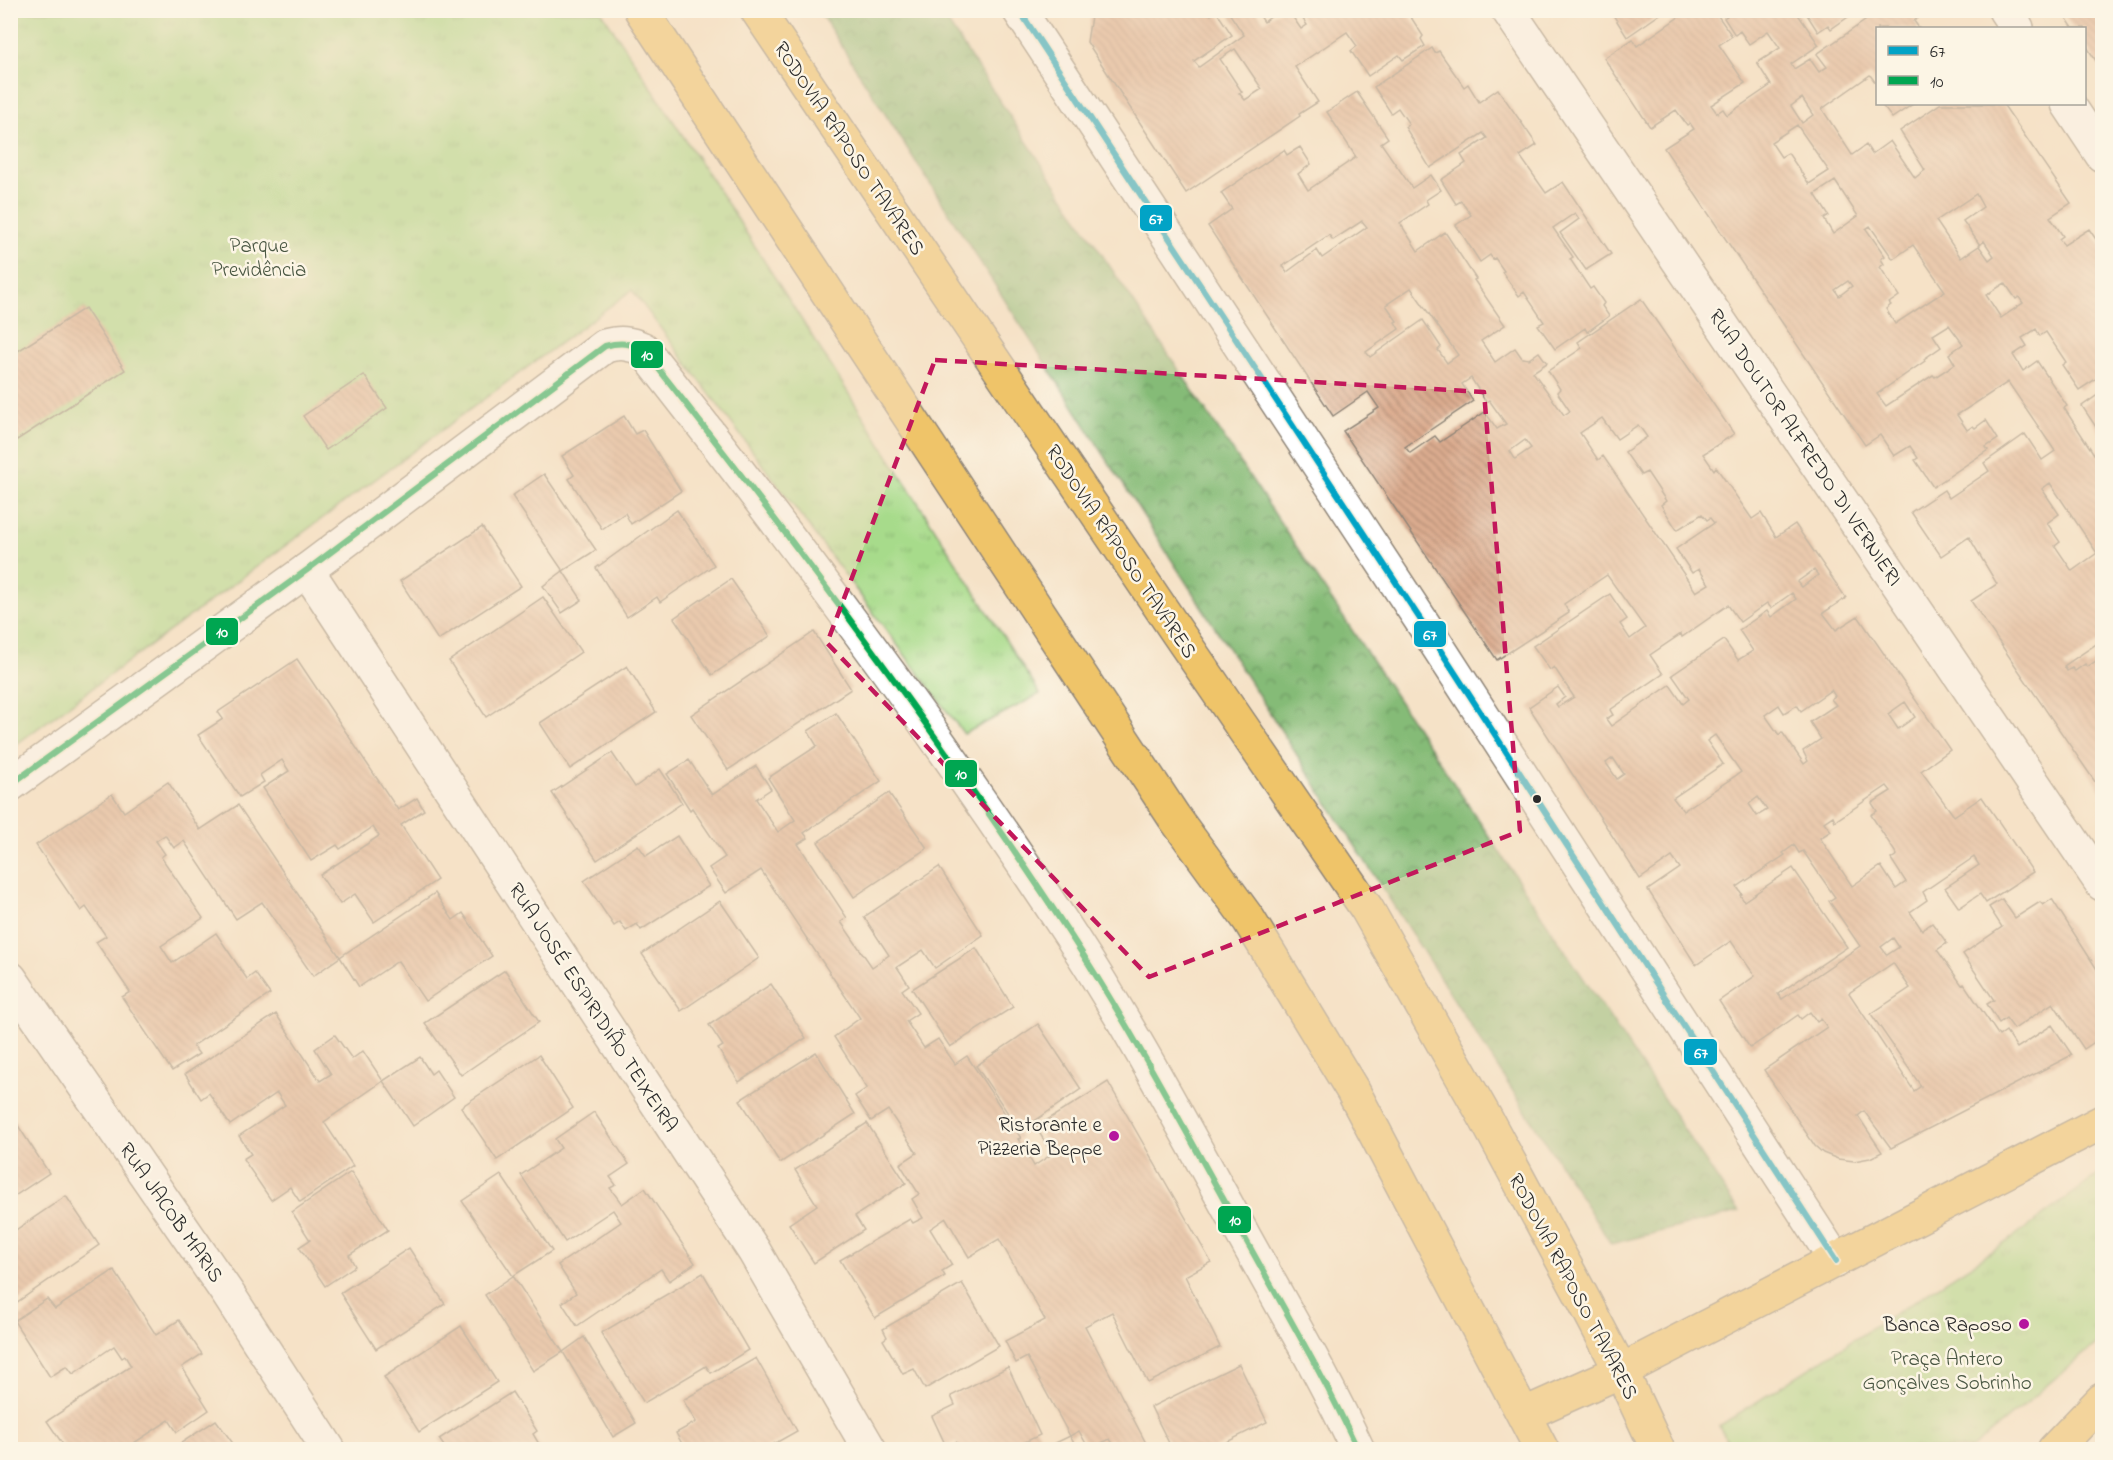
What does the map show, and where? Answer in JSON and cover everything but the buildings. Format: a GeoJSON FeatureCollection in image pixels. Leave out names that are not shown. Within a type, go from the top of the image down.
{"type":"FeatureCollection","features":[{"type":"Feature","properties":{"kind":"main road"},"geometry":{"type":"LineString","coordinates":[[641,10],[1161,798],[1249,920],[1353,1091],[1542,1449]]}},
{"type":"Feature","properties":{"kind":"main road","name":"RODOVIA RAPOSO TAVARES"},"geometry":{"type":"LineString","coordinates":[[757,10],[1367,909],[1486,1119],[1621,1371],[1658,1449]]}},
{"type":"Feature","properties":{"kind":"main road"},"geometry":{"type":"LineString","coordinates":[[1525,1414],[1621,1371],[2103,1122]]}},
{"type":"Feature","properties":{"kind":"main road"},"geometry":{"type":"LineString","coordinates":[[2054,1449],[2103,1400]]}},
{"type":"Feature","properties":{"kind":"street"},"geometry":{"type":"LineString","coordinates":[[1019,10],[1424,625],[1836,1261]]}},
{"type":"Feature","properties":{"kind":"street","name":"RUA DOUTOR ALFREDO DI VERNIERI"},"geometry":{"type":"LineString","coordinates":[[1508,10],[2103,884]]}},
{"type":"Feature","properties":{"kind":"street"},"geometry":{"type":"LineString","coordinates":[[2005,10],[2016,27]]}},
{"type":"Feature","properties":{"kind":"street"},"geometry":{"type":"LineString","coordinates":[[2069,105],[2103,155]]}},
{"type":"Feature","properties":{"kind":"street"},"geometry":{"type":"LineString","coordinates":[[10,785],[307,570],[605,346],[618,343],[630,344],[643,349],[715,440],[933,733],[1073,938],[1158,1081],[1358,1449]]}},
{"type":"Feature","properties":{"kind":"street","name":"RUA JOSÉ ESPIRIDIÃO TEIXEIRA"},"geometry":{"type":"LineString","coordinates":[[307,570],[754,1251],[870,1449]]}},
{"type":"Feature","properties":{"kind":"street","name":"RUA JACOB MARIS"},"geometry":{"type":"LineString","coordinates":[[10,978],[228,1294],[329,1449]]}},
{"type":"Feature","properties":{"kind":"highlighted area"},"geometry":{"type":"Polygon","coordinates":[[[935,360],[1484,392],[1520,831],[1149,977],[827,643],[935,360]]]}},
{"type":"Feature","properties":{"kind":"green space","name":"Parque Previdência"},"geometry":{"type":"Polygon","coordinates":[[[11,11],[601,11],[731,209],[1040,694],[964,734],[632,290],[11,748],[11,11]]]}},
{"type":"Feature","properties":{"kind":"green space"},"geometry":{"type":"Polygon","coordinates":[[[819,11],[940,11],[1739,1212],[1611,1244],[819,11]]]}},
{"type":"Feature","properties":{"kind":"green space","name":"Praça Antero Gonçalves Sobrinho"},"geometry":{"type":"Polygon","coordinates":[[[2102,1172],[2102,1339],[1971,1449],[1732,1449],[1719,1426],[2013,1238],[2102,1172]]]}},
{"type":"Feature","properties":{"kind":"transit line","name":"67"},"geometry":{"type":"LineString","coordinates":[[1019,10],[1424,625],[1836,1261]]}},
{"type":"Feature","properties":{"kind":"transit line","name":"10"},"geometry":{"type":"LineString","coordinates":[[10,785],[307,570],[605,346],[624,344],[643,349],[755,492],[864,638],[970,786],[1071,936],[1136,1042],[1314,1363],[1358,1450]]}},
{"type":"Feature","properties":{"kind":"place","name":"Ristorante e Pizzeria Beppe"},"geometry":{"type":"Point","coordinates":[1114,1136]}},
{"type":"Feature","properties":{"kind":"place","name":"Banca Raposo"},"geometry":{"type":"Point","coordinates":[2024,1324]}}]}
